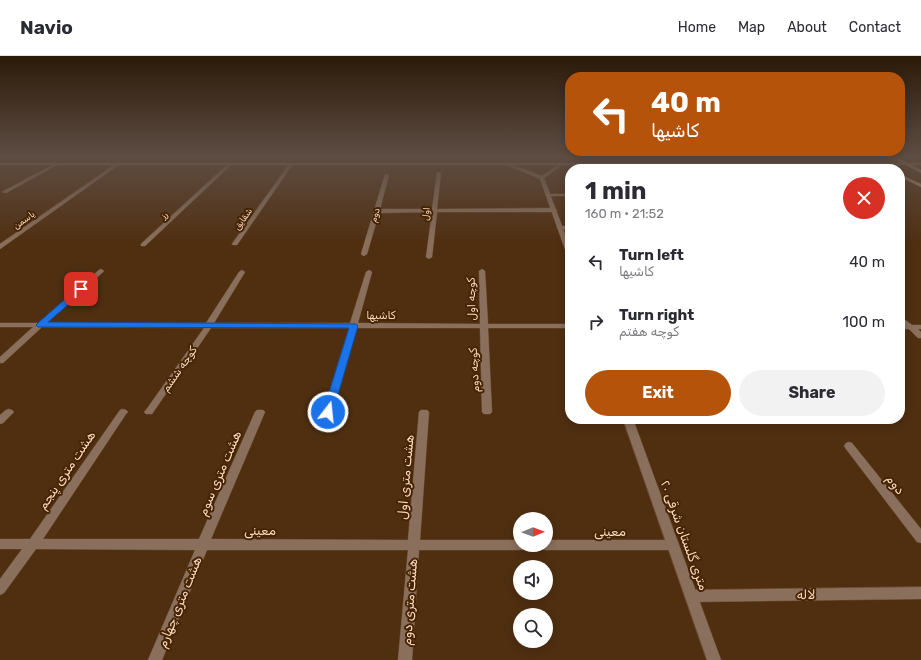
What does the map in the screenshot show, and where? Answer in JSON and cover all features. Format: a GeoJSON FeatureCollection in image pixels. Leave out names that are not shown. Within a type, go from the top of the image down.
{"type":"FeatureCollection","features":[{"type":"Feature","properties":{"kind":"street"},"geometry":{"type":"LineString","coordinates":[[4,192],[17,185]]}},
{"type":"Feature","properties":{"kind":"street","name":"یاسمن"},"geometry":{"type":"LineString","coordinates":[[0,247],[88,185]]}},
{"type":"Feature","properties":{"kind":"street","name":"رز"},"geometry":{"type":"LineString","coordinates":[[143,245],[207,185]]}},
{"type":"Feature","properties":{"kind":"street","name":"شقایق"},"geometry":{"type":"LineString","coordinates":[[235,244],[276,185]]}},
{"type":"Feature","properties":{"kind":"street","name":"دوم"},"geometry":{"type":"LineString","coordinates":[[364,254],[384,185]]}},
{"type":"Feature","properties":{"kind":"street","name":"اول"},"geometry":{"type":"LineString","coordinates":[[430,257],[438,185]]}},
{"type":"Feature","properties":{"kind":"street"},"geometry":{"type":"LineString","coordinates":[[545,185],[565,242]]}},
{"type":"Feature","properties":{"kind":"street"},"geometry":{"type":"LineString","coordinates":[[548,195],[565,195]]}},
{"type":"Feature","properties":{"kind":"street"},"geometry":{"type":"LineString","coordinates":[[377,211],[554,210]]}},
{"type":"Feature","properties":{"kind":"street"},"geometry":{"type":"LineString","coordinates":[[560,228],[565,228]]}},
{"type":"Feature","properties":{"kind":"street"},"geometry":{"type":"LineString","coordinates":[[0,361],[101,272]]}},
{"type":"Feature","properties":{"kind":"street","name":"کوچه ششم"},"geometry":{"type":"LineString","coordinates":[[149,412],[209,325],[242,272]]}},
{"type":"Feature","properties":{"kind":"street"},"geometry":{"type":"LineString","coordinates":[[328,412],[369,272]]}},
{"type":"Feature","properties":{"kind":"street","name":"کوچه اول"},"geometry":{"type":"LineString","coordinates":[[482,272],[483,326]]}},
{"type":"Feature","properties":{"kind":"street"},"geometry":{"type":"LineString","coordinates":[[905,322],[921,336]]}},
{"type":"Feature","properties":{"kind":"street","name":"کاشیها"},"geometry":{"type":"LineString","coordinates":[[0,325],[565,326]]}},
{"type":"Feature","properties":{"kind":"street","name":"کوچه دوم"},"geometry":{"type":"LineString","coordinates":[[483,326],[487,412]]}},
{"type":"Feature","properties":{"kind":"street"},"geometry":{"type":"LineString","coordinates":[[905,327],[921,328]]}},
{"type":"Feature","properties":{"kind":"street"},"geometry":{"type":"LineString","coordinates":[[0,421],[9,412]]}},
{"type":"Feature","properties":{"kind":"street","name":"هشت متری پنجم"},"geometry":{"type":"LineString","coordinates":[[33,544],[122,412]]}},
{"type":"Feature","properties":{"kind":"street","name":"هشت متری سوم"},"geometry":{"type":"LineString","coordinates":[[203,544],[260,412]]}},
{"type":"Feature","properties":{"kind":"street","name":"هشت متری اول"},"geometry":{"type":"LineString","coordinates":[[413,544],[424,412]]}},
{"type":"Feature","properties":{"kind":"street","name":"۲۰ متری گلستان شرقی"},"geometry":{"type":"LineString","coordinates":[[630,424],[714,660]]}},
{"type":"Feature","properties":{"kind":"street","name":"دوم"},"geometry":{"type":"LineString","coordinates":[[849,446],[921,538]]}},
{"type":"Feature","properties":{"kind":"street","name":"معینی"},"geometry":{"type":"LineString","coordinates":[[0,544],[513,545]]}},
{"type":"Feature","properties":{"kind":"street"},"geometry":{"type":"LineString","coordinates":[[0,589],[33,544]]}},
{"type":"Feature","properties":{"kind":"street","name":"هشت متری چهارم"},"geometry":{"type":"LineString","coordinates":[[155,660],[203,544]]}},
{"type":"Feature","properties":{"kind":"street","name":"هشت متری دوم"},"geometry":{"type":"LineString","coordinates":[[405,660],[413,544]]}},
{"type":"Feature","properties":{"kind":"street","name":"معینی"},"geometry":{"type":"LineString","coordinates":[[553,545],[673,545]]}},
{"type":"Feature","properties":{"kind":"street","name":"لاله"},"geometry":{"type":"LineString","coordinates":[[691,596],[921,593]]}},
{"type":"Feature","properties":{"kind":"route"},"geometry":{"type":"LineString","coordinates":[[81,289],[40,325],[354,326],[328,412]]}}]}
